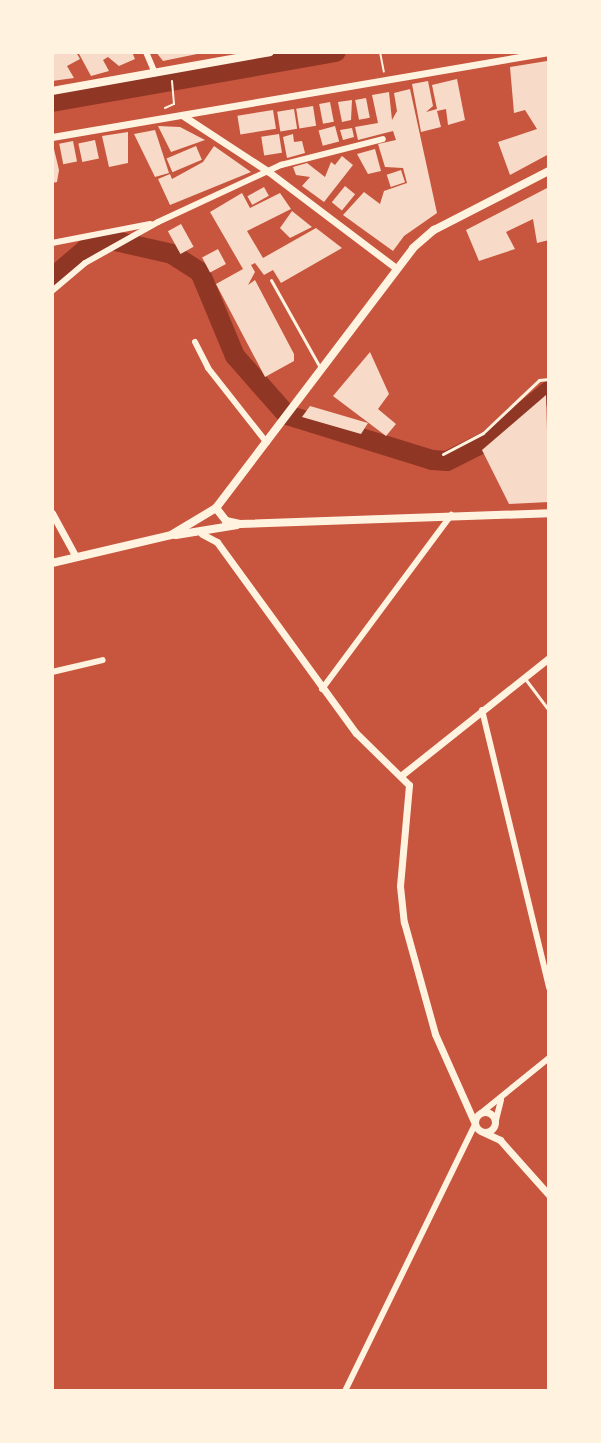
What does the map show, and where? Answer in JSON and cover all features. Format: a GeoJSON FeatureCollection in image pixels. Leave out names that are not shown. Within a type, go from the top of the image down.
{"type":"FeatureCollection","features":[{"type":"Feature","properties":{"kind":"main road"},"geometry":{"type":"LineString","coordinates":[[52,91],[155,73],[222,56],[270,52]]}},
{"type":"Feature","properties":{"kind":"main road"},"geometry":{"type":"LineString","coordinates":[[171,535],[216,508],[396,268],[434,230],[549,171]]}},
{"type":"Feature","properties":{"kind":"main road"},"geometry":{"type":"LineString","coordinates":[[216,508],[226,521],[240,524]]}},
{"type":"Feature","properties":{"kind":"main road"},"geometry":{"type":"LineString","coordinates":[[52,563],[171,535],[202,534],[240,524],[549,513]]}},
{"type":"Feature","properties":{"kind":"street"},"geometry":{"type":"LineString","coordinates":[[146,52],[155,73]]}},
{"type":"Feature","properties":{"kind":"street"},"geometry":{"type":"LineString","coordinates":[[52,137],[549,52]]}},
{"type":"Feature","properties":{"kind":"street"},"geometry":{"type":"LineString","coordinates":[[182,115],[269,172],[396,268]]}},
{"type":"Feature","properties":{"kind":"street"},"geometry":{"type":"LineString","coordinates":[[52,291],[109,250],[158,222],[269,172],[383,139]]}},
{"type":"Feature","properties":{"kind":"street"},"geometry":{"type":"LineString","coordinates":[[52,243],[158,222]]}},
{"type":"Feature","properties":{"kind":"street"},"geometry":{"type":"LineString","coordinates":[[195,342],[208,368],[267,443]]}},
{"type":"Feature","properties":{"kind":"street"},"geometry":{"type":"LineString","coordinates":[[52,513],[76,557]]}},
{"type":"Feature","properties":{"kind":"street"},"geometry":{"type":"LineString","coordinates":[[322,689],[452,515]]}},
{"type":"Feature","properties":{"kind":"street"},"geometry":{"type":"LineString","coordinates":[[202,534],[217,542],[356,733],[403,774],[410,788],[400,886],[404,922],[435,1034],[475,1124],[483,1132],[500,1140],[549,1195]]}},
{"type":"Feature","properties":{"kind":"street"},"geometry":{"type":"LineString","coordinates":[[403,774],[549,658]]}},
{"type":"Feature","properties":{"kind":"street"},"geometry":{"type":"LineString","coordinates":[[52,672],[103,660]]}},
{"type":"Feature","properties":{"kind":"street"},"geometry":{"type":"LineString","coordinates":[[482,710],[549,988]]}},
{"type":"Feature","properties":{"kind":"street"},"geometry":{"type":"LineString","coordinates":[[345,1391],[481,1113],[549,1058]]}},
{"type":"Feature","properties":{"kind":"street"},"geometry":{"type":"LineString","coordinates":[[467,1140],[495,1124],[502,1097]]}},
{"type":"Feature","properties":{"kind":"street"},"geometry":{"type":"LineString","coordinates":[[468,1109],[491,1115],[500,1140]]}},
{"type":"Feature","properties":{"kind":"lane"},"geometry":{"type":"LineString","coordinates":[[271,280],[321,369]]}},
{"type":"Feature","properties":{"kind":"lane"},"geometry":{"type":"LineString","coordinates":[[443,454],[483,433],[539,380],[549,379]]}},
{"type":"Feature","properties":{"kind":"lane"},"geometry":{"type":"LineString","coordinates":[[524,677],[549,711]]}},
{"type":"Feature","properties":{"kind":"path"},"geometry":{"type":"LineString","coordinates":[[380,52],[386,81]]}},
{"type":"Feature","properties":{"kind":"path"},"geometry":{"type":"LineString","coordinates":[[160,110],[174,104],[173,90]]}},
{"type":"Feature","properties":{"kind":"building"},"geometry":{"type":"Polygon","coordinates":[[[52,52],[76,52],[80,59],[67,66],[74,78],[52,81],[52,52]]]}},
{"type":"Feature","properties":{"kind":"building"},"geometry":{"type":"Polygon","coordinates":[[[78,52],[132,52],[135,59],[119,66],[108,57],[103,60],[109,71],[91,76],[78,52]]]}},
{"type":"Feature","properties":{"kind":"building"},"geometry":{"type":"Polygon","coordinates":[[[156,52],[202,52],[202,53],[163,61],[156,52]]]}},
{"type":"Feature","properties":{"kind":"building"},"geometry":{"type":"Polygon","coordinates":[[[547,61],[549,154],[510,175],[498,142],[537,129],[525,110],[514,113],[510,67],[547,61]]]}},
{"type":"Feature","properties":{"kind":"building"},"geometry":{"type":"Polygon","coordinates":[[[457,79],[465,120],[448,125],[446,109],[437,111],[441,127],[421,132],[412,84],[428,81],[433,106],[426,112],[437,109],[432,85],[457,79]]]}},
{"type":"Feature","properties":{"kind":"building"},"geometry":{"type":"Polygon","coordinates":[[[410,89],[437,213],[404,236],[393,251],[343,215],[364,192],[380,204],[384,191],[407,183],[403,168],[385,167],[378,144],[396,140],[393,131],[358,140],[355,127],[378,123],[372,95],[389,92],[392,120],[397,111],[394,93],[410,89]]]}},
{"type":"Feature","properties":{"kind":"building"},"geometry":{"type":"Polygon","coordinates":[[[366,98],[370,118],[359,120],[355,100],[366,98]]]}},
{"type":"Feature","properties":{"kind":"building"},"geometry":{"type":"Polygon","coordinates":[[[352,100],[351,120],[342,122],[338,102],[352,100]]]}},
{"type":"Feature","properties":{"kind":"building"},"geometry":{"type":"Polygon","coordinates":[[[330,102],[334,122],[323,124],[319,104],[330,102]]]}},
{"type":"Feature","properties":{"kind":"building"},"geometry":{"type":"Polygon","coordinates":[[[313,106],[316,126],[299,128],[296,109],[313,106]]]}},
{"type":"Feature","properties":{"kind":"building"},"geometry":{"type":"Polygon","coordinates":[[[294,109],[297,129],[280,131],[277,112],[294,109]]]}},
{"type":"Feature","properties":{"kind":"building"},"geometry":{"type":"Polygon","coordinates":[[[273,110],[276,129],[240,134],[237,116],[273,110]]]}},
{"type":"Feature","properties":{"kind":"building"},"geometry":{"type":"Polygon","coordinates":[[[158,126],[180,127],[205,140],[171,152],[158,126]]]}},
{"type":"Feature","properties":{"kind":"building"},"geometry":{"type":"Polygon","coordinates":[[[335,126],[339,141],[323,146],[319,130],[335,126]]]}},
{"type":"Feature","properties":{"kind":"building"},"geometry":{"type":"Polygon","coordinates":[[[352,128],[354,137],[343,140],[340,130],[352,128]]]}},
{"type":"Feature","properties":{"kind":"building"},"geometry":{"type":"Polygon","coordinates":[[[155,130],[169,173],[155,177],[134,134],[155,130]]]}},
{"type":"Feature","properties":{"kind":"building"},"geometry":{"type":"Polygon","coordinates":[[[128,132],[128,163],[109,167],[102,136],[128,132]]]}},
{"type":"Feature","properties":{"kind":"building"},"geometry":{"type":"Polygon","coordinates":[[[279,134],[282,153],[264,156],[261,137],[279,134]]]}},
{"type":"Feature","properties":{"kind":"building"},"geometry":{"type":"Polygon","coordinates":[[[293,134],[294,142],[302,141],[305,153],[287,158],[283,137],[293,134]]]}},
{"type":"Feature","properties":{"kind":"building"},"geometry":{"type":"Polygon","coordinates":[[[95,140],[99,159],[82,162],[78,144],[95,140]]]}},
{"type":"Feature","properties":{"kind":"building"},"geometry":{"type":"Polygon","coordinates":[[[52,141],[59,170],[57,182],[52,183],[52,141]]]}},
{"type":"Feature","properties":{"kind":"building"},"geometry":{"type":"Polygon","coordinates":[[[73,141],[77,162],[63,164],[59,144],[73,141]]]}},
{"type":"Feature","properties":{"kind":"building"},"geometry":{"type":"Polygon","coordinates":[[[196,146],[202,160],[172,172],[167,159],[196,146]]]}},
{"type":"Feature","properties":{"kind":"building"},"geometry":{"type":"Polygon","coordinates":[[[214,146],[251,172],[170,205],[158,179],[170,174],[172,179],[203,162],[214,146]]]}},
{"type":"Feature","properties":{"kind":"building"},"geometry":{"type":"Polygon","coordinates":[[[375,149],[381,171],[368,174],[357,154],[375,149]]]}},
{"type":"Feature","properties":{"kind":"building"},"geometry":{"type":"Polygon","coordinates":[[[342,156],[353,165],[324,202],[302,186],[310,177],[296,175],[293,167],[307,163],[325,177],[331,162],[335,165],[342,156]]]}},
{"type":"Feature","properties":{"kind":"building"},"geometry":{"type":"Polygon","coordinates":[[[401,170],[405,182],[391,187],[387,175],[401,170]]]}},
{"type":"Feature","properties":{"kind":"building"},"geometry":{"type":"Polygon","coordinates":[[[345,186],[355,194],[342,211],[332,202],[345,186]]]}},
{"type":"Feature","properties":{"kind":"building"},"geometry":{"type":"Polygon","coordinates":[[[264,187],[269,196],[252,205],[247,196],[264,187]]]}},
{"type":"Feature","properties":{"kind":"building"},"geometry":{"type":"Polygon","coordinates":[[[549,187],[549,240],[537,243],[533,219],[506,232],[515,249],[479,261],[466,230],[549,187]]]}},
{"type":"Feature","properties":{"kind":"building"},"geometry":{"type":"Polygon","coordinates":[[[242,193],[250,208],[280,193],[291,209],[247,231],[263,258],[316,228],[342,248],[281,283],[273,270],[264,275],[255,263],[251,265],[255,272],[248,285],[255,280],[294,354],[294,361],[265,377],[216,284],[243,269],[210,212],[242,193]]]}},
{"type":"Feature","properties":{"kind":"building"},"geometry":{"type":"Polygon","coordinates":[[[292,211],[312,227],[290,238],[280,228],[292,211]]]}},
{"type":"Feature","properties":{"kind":"building"},"geometry":{"type":"Polygon","coordinates":[[[181,224],[194,247],[180,254],[168,231],[181,224]]]}},
{"type":"Feature","properties":{"kind":"building"},"geometry":{"type":"Polygon","coordinates":[[[218,249],[226,264],[210,272],[202,257],[218,249]]]}},
{"type":"Feature","properties":{"kind":"building"},"geometry":{"type":"Polygon","coordinates":[[[370,352],[389,394],[378,409],[396,424],[386,436],[333,396],[370,352]]]}},
{"type":"Feature","properties":{"kind":"building"},"geometry":{"type":"Polygon","coordinates":[[[546,395],[549,502],[509,504],[482,450],[546,395]]]}},
{"type":"Feature","properties":{"kind":"building"},"geometry":{"type":"Polygon","coordinates":[[[310,406],[368,423],[361,434],[302,417],[310,406]]]}},
{"type":"Feature","properties":{"kind":"waterway"},"geometry":{"type":"LineString","coordinates":[[52,102],[336,52]]}},
{"type":"Feature","properties":{"kind":"waterway"},"geometry":{"type":"LineString","coordinates":[[52,278],[86,249],[111,240],[172,254],[200,272],[235,356],[287,415],[432,460],[447,461],[487,441],[549,391]]}}]}
